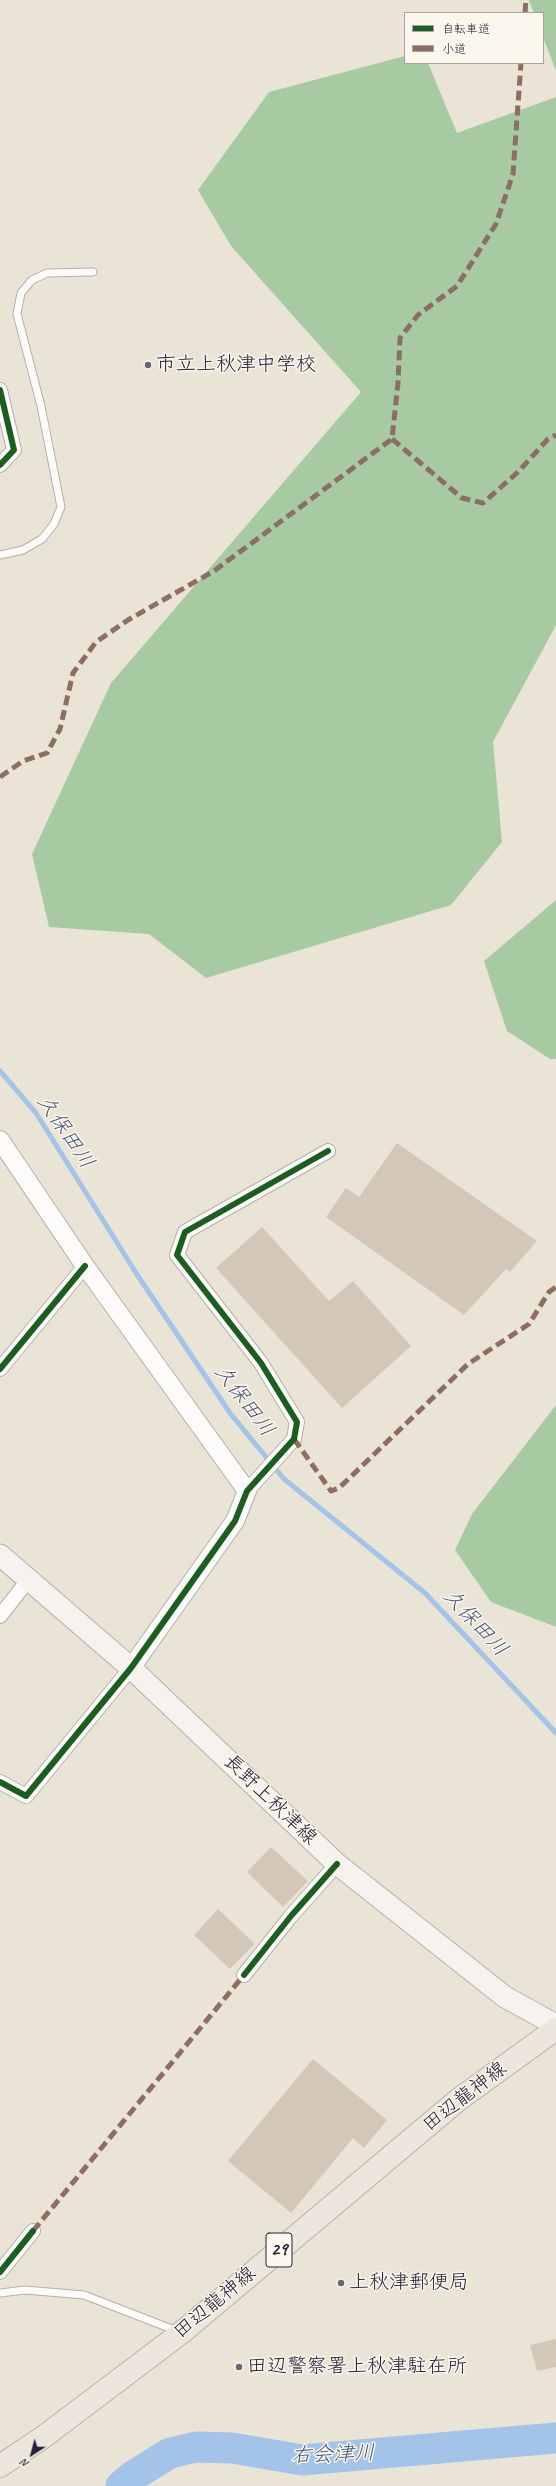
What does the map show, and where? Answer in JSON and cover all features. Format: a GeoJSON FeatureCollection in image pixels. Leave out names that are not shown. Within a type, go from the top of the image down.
{"type":"FeatureCollection","features":[{"type":"Feature","properties":{"kind":"main road","name":"長野上秋津線"},"geometry":{"type":"LineString","coordinates":[[0,1555],[131,1668],[337,1864],[505,1997],[556,2025]]}},
{"type":"Feature","properties":{"kind":"main road","name":"田辺龍神線"},"geometry":{"type":"LineString","coordinates":[[0,2466],[42,2438],[181,2333],[458,2100],[556,2029]]}},
{"type":"Feature","properties":{"kind":"street"},"geometry":{"type":"LineString","coordinates":[[0,390],[14,450],[0,465]]}},
{"type":"Feature","properties":{"kind":"street"},"geometry":{"type":"LineString","coordinates":[[0,1140],[85,1266],[247,1491]]}},
{"type":"Feature","properties":{"kind":"street"},"geometry":{"type":"LineString","coordinates":[[0,1782],[26,1796],[131,1668],[235,1521],[247,1491],[294,1439],[297,1422],[261,1363],[177,1255],[185,1232],[328,1151]]}},
{"type":"Feature","properties":{"kind":"street"},"geometry":{"type":"LineString","coordinates":[[0,1369],[85,1266]]}},
{"type":"Feature","properties":{"kind":"street"},"geometry":{"type":"LineString","coordinates":[[0,1616],[29,1579]]}},
{"type":"Feature","properties":{"kind":"street"},"geometry":{"type":"LineString","coordinates":[[244,1974],[291,1916],[337,1864]]}},
{"type":"Feature","properties":{"kind":"street"},"geometry":{"type":"LineString","coordinates":[[0,2272],[33,2230]]}},
{"type":"Feature","properties":{"kind":"lane"},"geometry":{"type":"LineString","coordinates":[[0,555],[23,550],[42,539],[54,524],[60,507],[40,406],[17,314],[21,293],[32,280],[47,273],[93,272]]}},
{"type":"Feature","properties":{"kind":"lane"},"geometry":{"type":"LineString","coordinates":[[0,2293],[25,2290],[84,2295],[181,2333]]}},
{"type":"Feature","properties":{"kind":"green space"},"geometry":{"type":"Polygon","coordinates":[[[529,0],[556,0],[556,71],[544,40],[544,12],[534,12],[529,0]]]}},
{"type":"Feature","properties":{"kind":"green space"},"geometry":{"type":"Polygon","coordinates":[[[404,56],[404,64],[428,64],[457,133],[556,97],[556,625],[493,742],[502,842],[451,905],[206,978],[149,934],[49,927],[32,854],[111,683],[361,392],[231,246],[198,190],[269,92],[404,56]]]}},
{"type":"Feature","properties":{"kind":"green space"},"geometry":{"type":"Polygon","coordinates":[[[556,900],[556,1059],[550,1059],[507,1031],[484,961],[556,900]]]}},
{"type":"Feature","properties":{"kind":"green space"},"geometry":{"type":"Polygon","coordinates":[[[556,1405],[556,1627],[491,1602],[455,1550],[472,1514],[556,1405]]]}},
{"type":"Feature","properties":{"kind":"building"},"geometry":{"type":"Polygon","coordinates":[[[397,1143],[537,1241],[510,1272],[506,1269],[464,1315],[326,1217],[346,1188],[359,1197],[397,1143]]]}},
{"type":"Feature","properties":{"kind":"building"},"geometry":{"type":"Polygon","coordinates":[[[262,1227],[329,1301],[353,1281],[411,1346],[342,1408],[216,1268],[262,1227]]]}},
{"type":"Feature","properties":{"kind":"building"},"geometry":{"type":"Polygon","coordinates":[[[271,1847],[308,1881],[283,1907],[247,1872],[271,1847]]]}},
{"type":"Feature","properties":{"kind":"building"},"geometry":{"type":"Polygon","coordinates":[[[218,1909],[255,1944],[230,1969],[194,1935],[218,1909]]]}},
{"type":"Feature","properties":{"kind":"building"},"geometry":{"type":"Polygon","coordinates":[[[313,2059],[387,2120],[364,2148],[353,2138],[291,2213],[228,2161],[313,2059]]]}},
{"type":"Feature","properties":{"kind":"building"},"geometry":{"type":"Polygon","coordinates":[[[556,2339],[556,2367],[537,2371],[530,2345],[556,2339]]]}},
{"type":"Feature","properties":{"kind":"waterway","name":"久保田川"},"geometry":{"type":"LineString","coordinates":[[0,1071],[36,1113],[136,1273],[230,1413],[284,1479],[425,1593],[556,1733]]}},
{"type":"Feature","properties":{"kind":"waterway","name":"右会津川"},"geometry":{"type":"LineString","coordinates":[[121,2486],[133,2476],[170,2453],[196,2447],[232,2448],[302,2460],[556,2438]]}},
{"type":"Feature","properties":{"kind":"marked path"},"geometry":{"type":"LineString","coordinates":[[525,12],[526,0]]}},
{"type":"Feature","properties":{"kind":"marked path"},"geometry":{"type":"LineString","coordinates":[[0,777],[23,761],[47,753],[60,729],[73,673],[96,642],[128,620],[214,571],[392,439],[398,383],[400,338],[418,315],[457,286],[496,224],[513,174],[521,64]]}},
{"type":"Feature","properties":{"kind":"marked path"},"geometry":{"type":"LineString","coordinates":[[392,439],[462,498],[483,503],[518,472],[548,439],[556,435]]}},
{"type":"Feature","properties":{"kind":"marked path"},"geometry":{"type":"LineString","coordinates":[[294,1439],[331,1491],[339,1488],[468,1364],[529,1324],[549,1292],[556,1287]]}},
{"type":"Feature","properties":{"kind":"marked path"},"geometry":{"type":"LineString","coordinates":[[33,2231],[244,1975]]}},
{"type":"Feature","properties":{"kind":"cycle path"},"geometry":{"type":"LineString","coordinates":[[0,390],[14,450],[0,465]]}},
{"type":"Feature","properties":{"kind":"cycle path"},"geometry":{"type":"LineString","coordinates":[[0,1782],[26,1796],[131,1668],[235,1521],[247,1491],[294,1439],[297,1422],[261,1363],[177,1255],[185,1232],[328,1151]]}},
{"type":"Feature","properties":{"kind":"cycle path"},"geometry":{"type":"LineString","coordinates":[[0,1369],[85,1266]]}},
{"type":"Feature","properties":{"kind":"cycle path"},"geometry":{"type":"LineString","coordinates":[[244,1975],[291,1916],[337,1864]]}},
{"type":"Feature","properties":{"kind":"cycle path"},"geometry":{"type":"LineString","coordinates":[[0,2272],[33,2231]]}},
{"type":"Feature","properties":{"kind":"place","name":"市立上秋津中学校"},"geometry":{"type":"Point","coordinates":[148,365]}},
{"type":"Feature","properties":{"kind":"place","name":"上秋津郵便局"},"geometry":{"type":"Point","coordinates":[341,2283]}},
{"type":"Feature","properties":{"kind":"place","name":"田辺警察署上秋津駐在所"},"geometry":{"type":"Point","coordinates":[239,2367]}}]}
